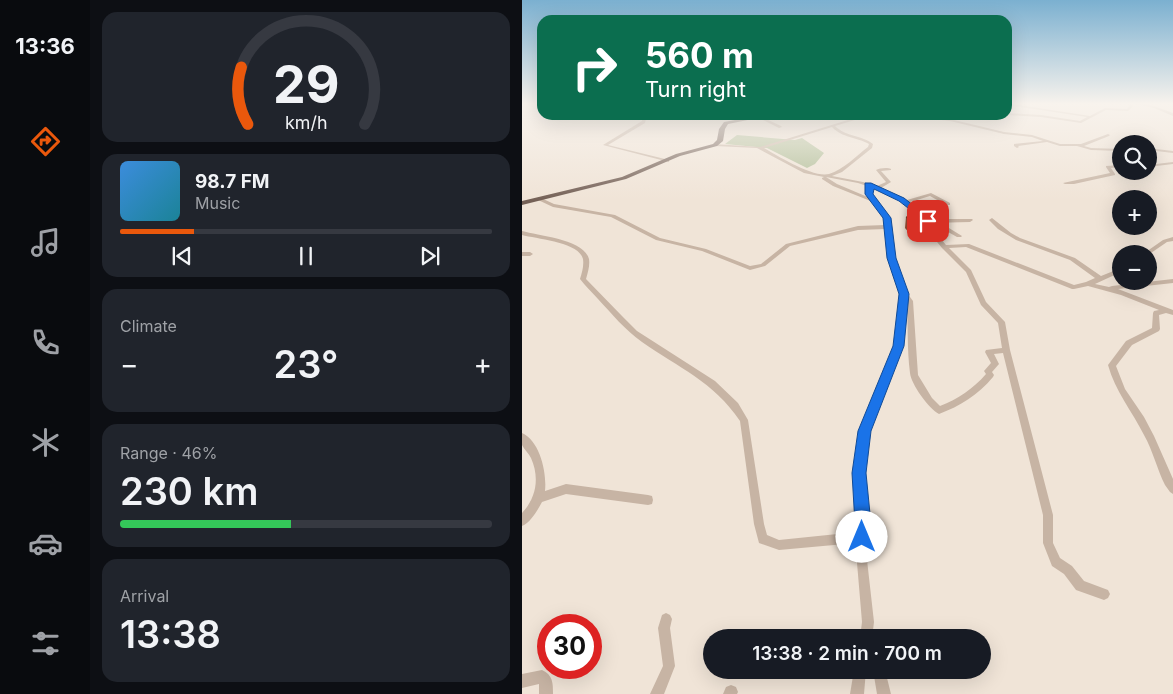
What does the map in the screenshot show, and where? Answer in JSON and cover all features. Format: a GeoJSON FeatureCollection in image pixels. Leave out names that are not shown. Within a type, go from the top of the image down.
{"type":"FeatureCollection","features":[{"type":"Feature","properties":{"kind":"main road"},"geometry":{"type":"LineString","coordinates":[[522,204],[624,178],[688,152],[715,145],[720,141],[721,135]]}},
{"type":"Feature","properties":{"kind":"street"},"geometry":{"type":"LineString","coordinates":[[620,135],[604,144],[667,161]]}},
{"type":"Feature","properties":{"kind":"street"},"geometry":{"type":"LineString","coordinates":[[715,145],[760,148],[802,135]]}},
{"type":"Feature","properties":{"kind":"street"},"geometry":{"type":"LineString","coordinates":[[823,176],[840,171],[870,148],[871,144],[864,138],[854,135]]}},
{"type":"Feature","properties":{"kind":"street"},"geometry":{"type":"LineString","coordinates":[[1026,135],[1060,145],[1077,145],[1091,149],[1112,150]]}},
{"type":"Feature","properties":{"kind":"street"},"geometry":{"type":"LineString","coordinates":[[1077,145],[1107,135]]}},
{"type":"Feature","properties":{"kind":"street"},"geometry":{"type":"LineString","coordinates":[[1017,147],[1015,145],[1047,142]]}},
{"type":"Feature","properties":{"kind":"street"},"geometry":{"type":"LineString","coordinates":[[760,148],[806,172],[868,184],[906,202],[929,223],[942,226],[959,236]]}},
{"type":"Feature","properties":{"kind":"street"},"geometry":{"type":"LineString","coordinates":[[1157,150],[1172,152]]}},
{"type":"Feature","properties":{"kind":"street"},"geometry":{"type":"LineString","coordinates":[[1157,165],[1172,163]]}},
{"type":"Feature","properties":{"kind":"street"},"geometry":{"type":"LineString","coordinates":[[877,188],[889,182],[878,170],[890,169]]}},
{"type":"Feature","properties":{"kind":"street"},"geometry":{"type":"LineString","coordinates":[[1065,182],[1083,183],[1096,177],[1112,175]]}},
{"type":"Feature","properties":{"kind":"street"},"geometry":{"type":"LineString","coordinates":[[823,176],[835,185],[874,202]]}},
{"type":"Feature","properties":{"kind":"street"},"geometry":{"type":"LineString","coordinates":[[868,184],[870,188],[869,194],[887,218],[892,258],[904,294],[910,301],[914,375],[929,401],[939,410],[970,395],[984,384],[990,375],[988,371],[995,364],[989,352],[1006,350]]}},
{"type":"Feature","properties":{"kind":"street"},"geometry":{"type":"LineString","coordinates":[[906,202],[931,194],[948,204]]}},
{"type":"Feature","properties":{"kind":"street"},"geometry":{"type":"LineString","coordinates":[[539,199],[552,206],[613,216],[658,239],[704,250],[750,268],[763,265],[788,245],[858,228],[888,227]]}},
{"type":"Feature","properties":{"kind":"street"},"geometry":{"type":"LineString","coordinates":[[929,223],[970,220]]}},
{"type":"Feature","properties":{"kind":"street"},"geometry":{"type":"LineString","coordinates":[[992,220],[1002,230],[1019,241],[1069,258],[1100,279]]}},
{"type":"Feature","properties":{"kind":"street"},"geometry":{"type":"LineString","coordinates":[[929,223],[930,230],[944,248],[969,271],[983,303],[1001,322],[1006,350],[1048,515],[1048,543],[1056,562],[1068,570],[1080,586],[1104,594]]}},
{"type":"Feature","properties":{"kind":"street"},"geometry":{"type":"LineString","coordinates":[[524,235],[562,242],[577,248],[585,255],[586,265],[583,279],[642,338],[719,388],[736,406],[744,420],[759,524],[763,539],[779,545],[862,537]]}},
{"type":"Feature","properties":{"kind":"street"},"geometry":{"type":"LineString","coordinates":[[1157,246],[1172,238]]}},
{"type":"Feature","properties":{"kind":"street"},"geometry":{"type":"LineString","coordinates":[[944,248],[967,245],[1074,287],[1088,284],[1112,274]]}},
{"type":"Feature","properties":{"kind":"street"},"geometry":{"type":"LineString","coordinates":[[522,254],[530,254]]}},
{"type":"Feature","properties":{"kind":"street"},"geometry":{"type":"LineString","coordinates":[[1108,288],[1172,281]]}},
{"type":"Feature","properties":{"kind":"street"},"geometry":{"type":"LineString","coordinates":[[1088,284],[1108,288],[1169,312]]}},
{"type":"Feature","properties":{"kind":"street"},"geometry":{"type":"LineString","coordinates":[[870,629],[861,551],[863,524],[859,473],[864,431],[898,346],[904,294]]}},
{"type":"Feature","properties":{"kind":"street"},"geometry":{"type":"LineString","coordinates":[[1169,312],[1156,313],[1156,329],[1129,342],[1112,365],[1116,384],[1146,429],[1172,489]]}},
{"type":"Feature","properties":{"kind":"street"},"geometry":{"type":"LineString","coordinates":[[522,437],[532,448],[540,465],[540,498],[536,507],[522,521]]}},
{"type":"Feature","properties":{"kind":"street"},"geometry":{"type":"LineString","coordinates":[[540,498],[566,489],[648,500]]}},
{"type":"Feature","properties":{"kind":"street"},"geometry":{"type":"LineString","coordinates":[[657,694],[671,662],[664,628],[666,619]]}},
{"type":"Feature","properties":{"kind":"street"},"geometry":{"type":"LineString","coordinates":[[867,629],[868,622]]}},
{"type":"Feature","properties":{"kind":"street"},"geometry":{"type":"LineString","coordinates":[[522,681],[542,677],[546,681],[546,694]]}},
{"type":"Feature","properties":{"kind":"street"},"geometry":{"type":"LineString","coordinates":[[858,694],[859,679]]}},
{"type":"Feature","properties":{"kind":"street"},"geometry":{"type":"LineString","coordinates":[[881,679],[884,694]]}},
{"type":"Feature","properties":{"kind":"green space"},"geometry":{"type":"Polygon","coordinates":[[[736,135],[795,140],[802,138],[824,153],[815,164],[807,168],[767,148],[725,144],[736,135]]]}},
{"type":"Feature","properties":{"kind":"building"},"geometry":{"type":"Polygon","coordinates":[[[922,214],[928,220],[912,224],[906,217],[922,214]]]}},
{"type":"Feature","properties":{"kind":"route"},"geometry":{"type":"LineString","coordinates":[[862,537],[863,524],[859,473],[864,431],[898,346],[904,294],[892,258],[887,218],[869,194],[870,186],[868,184],[902,199],[928,221]]}}]}
